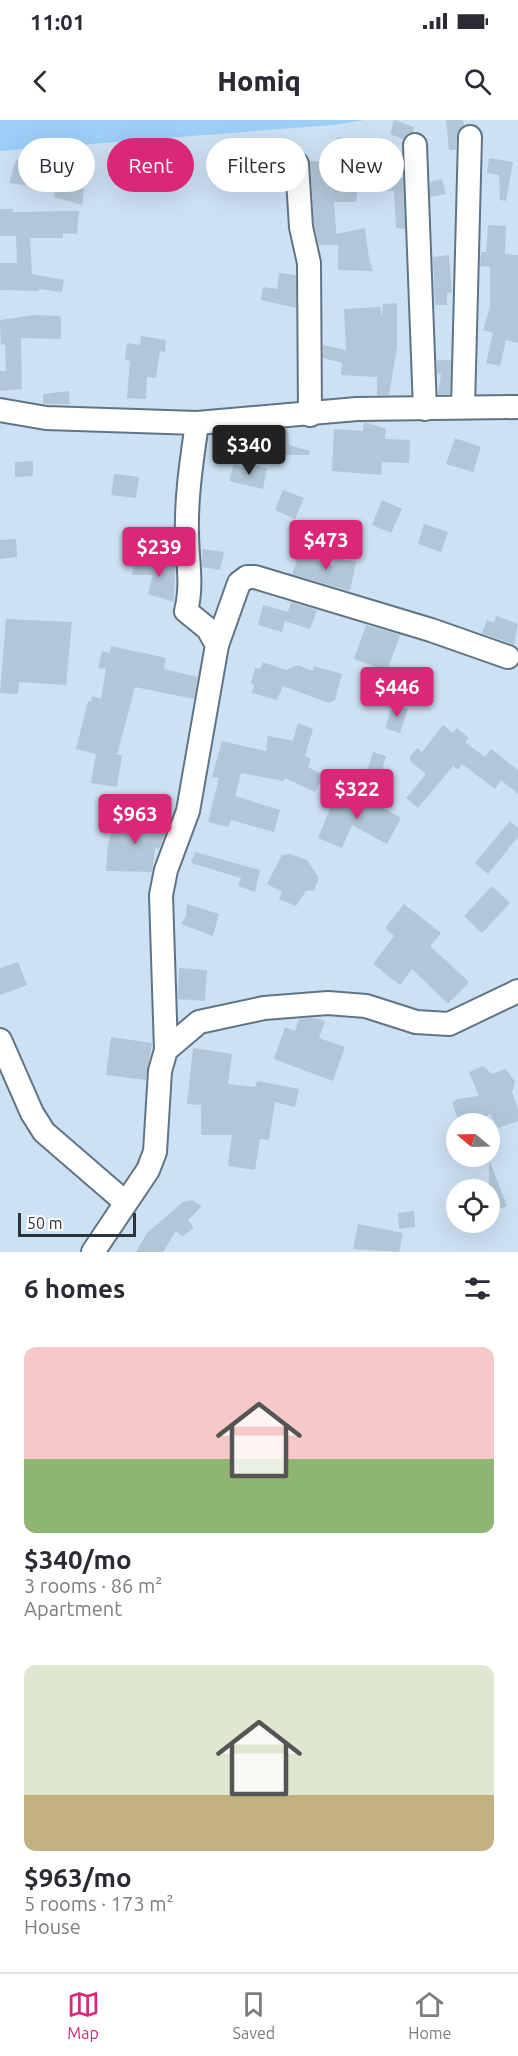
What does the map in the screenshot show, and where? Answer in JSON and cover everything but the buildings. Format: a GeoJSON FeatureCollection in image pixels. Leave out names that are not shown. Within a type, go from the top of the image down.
{"type":"FeatureCollection","features":[{"type":"Feature","properties":{"kind":"street"},"geometry":{"type":"LineString","coordinates":[[463,407],[470,137]]}},
{"type":"Feature","properties":{"kind":"street"},"geometry":{"type":"LineString","coordinates":[[415,145],[425,409]]}},
{"type":"Feature","properties":{"kind":"street"},"geometry":{"type":"LineString","coordinates":[[299,192],[301,227],[309,263],[310,415]]}},
{"type":"Feature","properties":{"kind":"street"},"geometry":{"type":"LineString","coordinates":[[0,410],[46,418],[197,423],[310,415],[357,409],[518,407]]}},
{"type":"Feature","properties":{"kind":"street"},"geometry":{"type":"LineString","coordinates":[[197,423],[186,534],[190,561],[189,599],[186,611],[208,629],[218,645]]}},
{"type":"Feature","properties":{"kind":"street"},"geometry":{"type":"LineString","coordinates":[[93,1252],[148,1170],[155,1152],[160,1071],[166,1050],[161,895],[166,870],[188,811],[218,645],[239,583],[247,577],[255,577],[431,630],[508,657]]}},
{"type":"Feature","properties":{"kind":"street"},"geometry":{"type":"LineString","coordinates":[[166,1050],[199,1022],[218,1016],[264,1008],[328,1003],[366,1006],[416,1022],[449,1023],[518,991]]}},
{"type":"Feature","properties":{"kind":"street"},"geometry":{"type":"LineString","coordinates":[[0,1040],[32,1113],[44,1132],[125,1202]]}},
{"type":"Feature","properties":{"kind":"shaded area"},"geometry":{"type":"Polygon","coordinates":[[[0,120],[365,120],[332,125],[166,138],[107,138],[107,143],[95,144],[95,138],[18,138],[18,150],[0,151],[0,120]]]}}]}
